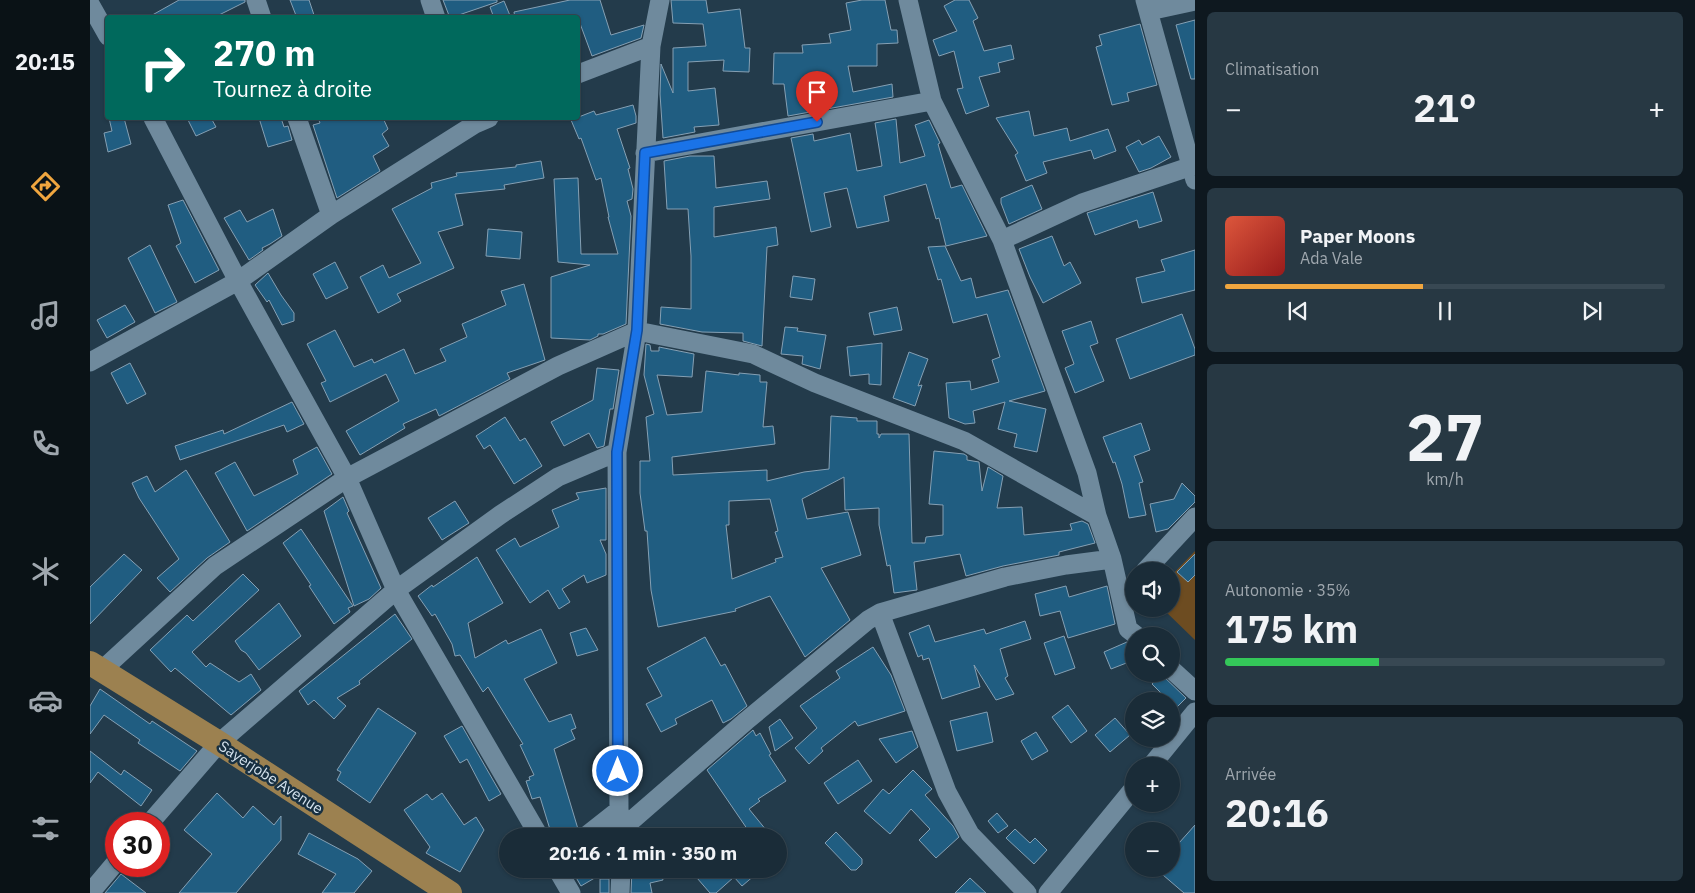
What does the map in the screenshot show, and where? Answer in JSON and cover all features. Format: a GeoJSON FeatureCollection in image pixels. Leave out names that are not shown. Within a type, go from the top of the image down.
{"type":"FeatureCollection","features":[{"type":"Feature","properties":{"kind":"main road","name":"Sayerjobe Avenue"},"geometry":{"type":"LineString","coordinates":[[95,667],[219,743],[450,893]]}},
{"type":"Feature","properties":{"kind":"street"},"geometry":{"type":"LineString","coordinates":[[256,0],[261,15]]}},
{"type":"Feature","properties":{"kind":"street"},"geometry":{"type":"LineString","coordinates":[[430,0],[435,15]]}},
{"type":"Feature","properties":{"kind":"street"},"geometry":{"type":"LineString","coordinates":[[621,825],[617,452],[637,330],[650,46],[660,0]]}},
{"type":"Feature","properties":{"kind":"street"},"geometry":{"type":"LineString","coordinates":[[908,0],[932,101],[1002,240],[1087,473],[1097,516],[1112,559],[1128,627]]}},
{"type":"Feature","properties":{"kind":"street"},"geometry":{"type":"LineString","coordinates":[[1002,240],[1082,203],[1194,170],[1147,6],[1195,1]]}},
{"type":"Feature","properties":{"kind":"street"},"geometry":{"type":"LineString","coordinates":[[90,4],[105,31]]}},
{"type":"Feature","properties":{"kind":"street"},"geometry":{"type":"LineString","coordinates":[[580,73],[650,46]]}},
{"type":"Feature","properties":{"kind":"street"},"geometry":{"type":"LineString","coordinates":[[645,153],[932,101]]}},
{"type":"Feature","properties":{"kind":"street"},"geometry":{"type":"LineString","coordinates":[[154,120],[238,281],[347,478],[396,590],[534,828]]}},
{"type":"Feature","properties":{"kind":"street"},"geometry":{"type":"LineString","coordinates":[[298,120],[330,215]]}},
{"type":"Feature","properties":{"kind":"street"},"geometry":{"type":"LineString","coordinates":[[90,362],[238,281],[330,215],[479,120]]}},
{"type":"Feature","properties":{"kind":"street"},"geometry":{"type":"LineString","coordinates":[[95,667],[215,566],[347,478],[558,366],[637,330],[754,354],[815,383],[964,442],[1097,516]]}},
{"type":"Feature","properties":{"kind":"street"},"geometry":{"type":"LineString","coordinates":[[159,812],[219,743],[396,590],[500,515],[558,477],[617,452]]}},
{"type":"Feature","properties":{"kind":"street"},"geometry":{"type":"LineString","coordinates":[[1153,562],[1195,517]]}},
{"type":"Feature","properties":{"kind":"street"},"geometry":{"type":"LineString","coordinates":[[621,825],[868,620],[880,613],[1005,577],[1066,565],[1112,559]]}},
{"type":"Feature","properties":{"kind":"street"},"geometry":{"type":"LineString","coordinates":[[1121,598],[1125,594]]}},
{"type":"Feature","properties":{"kind":"street"},"geometry":{"type":"LineString","coordinates":[[880,613],[947,792],[970,834],[1027,893]]}},
{"type":"Feature","properties":{"kind":"street"},"geometry":{"type":"LineString","coordinates":[[1180,677],[1195,691]]}},
{"type":"Feature","properties":{"kind":"street"},"geometry":{"type":"LineString","coordinates":[[1158,757],[1195,712]]}},
{"type":"Feature","properties":{"kind":"street"},"geometry":{"type":"LineString","coordinates":[[1048,893],[1125,799]]}},
{"type":"Feature","properties":{"kind":"street"},"geometry":{"type":"LineString","coordinates":[[90,892],[105,875]]}},
{"type":"Feature","properties":{"kind":"street"},"geometry":{"type":"LineString","coordinates":[[563,878],[571,893]]}},
{"type":"Feature","properties":{"kind":"street"},"geometry":{"type":"LineString","coordinates":[[620,893],[621,878]]}},
{"type":"Feature","properties":{"kind":"shaded area"},"geometry":{"type":"Polygon","coordinates":[[[1195,551],[1195,640],[1171,617],[1180,617],[1180,567],[1195,551]]]}},
{"type":"Feature","properties":{"kind":"building"},"geometry":{"type":"Polygon","coordinates":[[[179,0],[245,0],[245,2],[219,15],[152,15],[179,0]]]}},
{"type":"Feature","properties":{"kind":"building"},"geometry":{"type":"Polygon","coordinates":[[[290,0],[309,0],[314,15],[296,15],[290,0]]]}},
{"type":"Feature","properties":{"kind":"building"},"geometry":{"type":"Polygon","coordinates":[[[443,0],[497,0],[497,2],[459,15],[449,15],[443,0]]]}},
{"type":"Feature","properties":{"kind":"building"},"geometry":{"type":"Polygon","coordinates":[[[570,0],[600,0],[611,35],[644,25],[641,38],[592,56],[580,23],[580,15],[514,15],[514,12],[570,0]]]}},
{"type":"Feature","properties":{"kind":"building"},"geometry":{"type":"Polygon","coordinates":[[[671,0],[706,0],[708,13],[740,9],[745,48],[750,48],[749,72],[723,71],[724,60],[688,62],[688,91],[715,88],[719,125],[694,127],[695,132],[663,138],[660,94],[661,64],[673,93],[673,48],[706,46],[703,24],[673,23],[671,0]]]}},
{"type":"Feature","properties":{"kind":"building"},"geometry":{"type":"Polygon","coordinates":[[[862,0],[885,0],[891,30],[897,30],[898,43],[877,44],[877,66],[848,66],[853,92],[892,84],[893,97],[788,116],[784,84],[773,84],[774,53],[803,53],[802,45],[831,43],[829,34],[851,30],[846,3],[862,0]]]}},
{"type":"Feature","properties":{"kind":"building"},"geometry":{"type":"Polygon","coordinates":[[[955,0],[969,0],[978,18],[973,21],[984,51],[1011,45],[1014,59],[998,63],[1000,72],[979,77],[989,106],[966,114],[957,89],[963,88],[954,51],[939,56],[933,40],[957,31],[944,6],[955,0]]]}},
{"type":"Feature","properties":{"kind":"building"},"geometry":{"type":"Polygon","coordinates":[[[504,1],[510,15],[493,15],[490,7],[504,1]]]}},
{"type":"Feature","properties":{"kind":"building"},"geometry":{"type":"Polygon","coordinates":[[[1195,20],[1195,79],[1191,79],[1176,25],[1195,20]]]}},
{"type":"Feature","properties":{"kind":"building"},"geometry":{"type":"Polygon","coordinates":[[[1140,24],[1157,85],[1127,93],[1129,101],[1112,105],[1096,47],[1102,45],[1099,35],[1140,24]]]}},
{"type":"Feature","properties":{"kind":"building"},"geometry":{"type":"Polygon","coordinates":[[[633,105],[636,116],[636,123],[617,129],[630,168],[628,169],[633,189],[632,199],[627,201],[631,216],[626,324],[603,334],[598,334],[598,336],[590,340],[551,338],[551,277],[590,265],[558,262],[554,179],[578,178],[581,254],[618,254],[608,217],[601,178],[596,180],[581,138],[579,139],[571,120],[580,120],[580,116],[594,111],[596,115],[633,105]]]}},
{"type":"Feature","properties":{"kind":"building"},"geometry":{"type":"Polygon","coordinates":[[[1029,111],[1034,136],[1067,128],[1070,141],[1108,129],[1116,151],[1094,159],[1091,150],[1043,162],[1047,173],[1026,181],[1015,155],[1018,153],[996,118],[1029,111]]]}},
{"type":"Feature","properties":{"kind":"building"},"geometry":{"type":"Polygon","coordinates":[[[896,119],[900,163],[925,156],[915,125],[929,120],[940,143],[938,144],[951,188],[962,185],[987,236],[946,246],[939,218],[936,219],[926,184],[884,196],[889,221],[857,228],[847,188],[824,193],[831,227],[811,232],[791,138],[813,134],[814,141],[850,133],[857,171],[882,166],[875,123],[896,119]]]}},
{"type":"Feature","properties":{"kind":"building"},"geometry":{"type":"Polygon","coordinates":[[[109,120],[125,120],[131,144],[108,152],[104,133],[112,131],[109,120]]]}},
{"type":"Feature","properties":{"kind":"building"},"geometry":{"type":"Polygon","coordinates":[[[188,120],[212,120],[216,127],[196,136],[188,120]]]}},
{"type":"Feature","properties":{"kind":"building"},"geometry":{"type":"Polygon","coordinates":[[[260,120],[282,120],[284,127],[288,126],[292,140],[268,147],[260,120]]]}},
{"type":"Feature","properties":{"kind":"building"},"geometry":{"type":"Polygon","coordinates":[[[319,120],[384,120],[388,129],[382,134],[389,146],[373,156],[380,171],[337,198],[313,125],[320,123],[319,120]]]}},
{"type":"Feature","properties":{"kind":"building"},"geometry":{"type":"Polygon","coordinates":[[[1159,136],[1171,157],[1139,172],[1126,147],[1139,140],[1142,145],[1159,136]]]}},
{"type":"Feature","properties":{"kind":"building"},"geometry":{"type":"Polygon","coordinates":[[[690,156],[714,156],[716,188],[767,181],[770,199],[714,207],[714,237],[776,227],[778,245],[767,247],[762,346],[743,341],[743,333],[702,332],[660,324],[661,307],[691,309],[691,256],[688,209],[667,209],[664,161],[690,156]]]}},
{"type":"Feature","properties":{"kind":"building"},"geometry":{"type":"Polygon","coordinates":[[[541,161],[544,178],[504,185],[505,189],[455,194],[463,225],[438,232],[454,268],[397,294],[401,301],[378,313],[360,277],[383,265],[389,278],[421,263],[392,209],[432,188],[431,183],[457,176],[456,173],[516,167],[516,165],[541,161]]]}},
{"type":"Feature","properties":{"kind":"building"},"geometry":{"type":"Polygon","coordinates":[[[1032,185],[1042,209],[1009,224],[1001,198],[1032,185]]]}},
{"type":"Feature","properties":{"kind":"building"},"geometry":{"type":"Polygon","coordinates":[[[1153,192],[1162,221],[1139,228],[1137,220],[1095,235],[1087,213],[1153,192]]]}},
{"type":"Feature","properties":{"kind":"building"},"geometry":{"type":"Polygon","coordinates":[[[183,200],[219,270],[195,283],[176,246],[181,243],[168,205],[183,200]]]}},
{"type":"Feature","properties":{"kind":"building"},"geometry":{"type":"Polygon","coordinates":[[[273,209],[282,236],[262,248],[263,250],[249,260],[224,218],[240,210],[247,222],[273,209]]]}},
{"type":"Feature","properties":{"kind":"building"},"geometry":{"type":"Polygon","coordinates":[[[488,229],[522,232],[520,259],[486,256],[488,229]]]}},
{"type":"Feature","properties":{"kind":"building"},"geometry":{"type":"Polygon","coordinates":[[[1052,236],[1064,266],[1070,262],[1081,283],[1043,303],[1019,249],[1052,236]]]}},
{"type":"Feature","properties":{"kind":"building"},"geometry":{"type":"Polygon","coordinates":[[[150,245],[177,302],[155,313],[128,258],[150,245]]]}},
{"type":"Feature","properties":{"kind":"building"},"geometry":{"type":"Polygon","coordinates":[[[945,246],[961,281],[971,278],[976,298],[1008,290],[1045,391],[1009,401],[1046,409],[1037,452],[1014,447],[1017,434],[998,429],[1005,402],[973,411],[975,423],[965,424],[949,418],[946,383],[970,381],[971,390],[999,382],[992,360],[1000,357],[987,314],[953,323],[941,279],[938,280],[928,247],[945,246]]]}},
{"type":"Feature","properties":{"kind":"building"},"geometry":{"type":"Polygon","coordinates":[[[1195,250],[1195,290],[1142,303],[1136,278],[1165,271],[1161,260],[1195,250]]]}},
{"type":"Feature","properties":{"kind":"building"},"geometry":{"type":"Polygon","coordinates":[[[335,262],[348,288],[326,299],[313,274],[335,262]]]}},
{"type":"Feature","properties":{"kind":"building"},"geometry":{"type":"Polygon","coordinates":[[[268,273],[294,313],[294,321],[282,325],[269,300],[267,302],[255,285],[268,273]]]}},
{"type":"Feature","properties":{"kind":"building"},"geometry":{"type":"Polygon","coordinates":[[[793,276],[815,279],[812,300],[790,297],[793,276]]]}},
{"type":"Feature","properties":{"kind":"building"},"geometry":{"type":"Polygon","coordinates":[[[524,284],[545,360],[507,373],[510,379],[439,416],[436,409],[403,424],[405,428],[360,455],[346,431],[399,401],[386,374],[330,402],[321,383],[326,381],[307,344],[335,330],[354,367],[372,359],[374,363],[404,349],[415,374],[446,361],[440,349],[467,337],[462,324],[506,305],[501,291],[524,284]]]}},
{"type":"Feature","properties":{"kind":"building"},"geometry":{"type":"Polygon","coordinates":[[[125,305],[135,322],[107,338],[97,320],[125,305]]]}},
{"type":"Feature","properties":{"kind":"building"},"geometry":{"type":"Polygon","coordinates":[[[897,307],[902,330],[874,335],[869,313],[897,307]]]}},
{"type":"Feature","properties":{"kind":"building"},"geometry":{"type":"Polygon","coordinates":[[[1182,314],[1195,349],[1195,355],[1130,379],[1116,339],[1182,314]]]}},
{"type":"Feature","properties":{"kind":"building"},"geometry":{"type":"Polygon","coordinates":[[[1091,321],[1098,343],[1090,346],[1104,381],[1075,393],[1065,368],[1074,364],[1062,331],[1091,321]]]}},
{"type":"Feature","properties":{"kind":"building"},"geometry":{"type":"Polygon","coordinates":[[[785,327],[798,328],[797,331],[826,335],[820,369],[802,364],[803,356],[781,354],[785,327]]]}},
{"type":"Feature","properties":{"kind":"building"},"geometry":{"type":"Polygon","coordinates":[[[882,343],[881,385],[869,384],[869,374],[850,376],[847,347],[882,343]]]}},
{"type":"Feature","properties":{"kind":"building"},"geometry":{"type":"Polygon","coordinates":[[[646,344],[650,345],[651,351],[659,351],[659,347],[694,354],[692,377],[657,375],[667,415],[702,412],[706,371],[739,375],[739,373],[760,375],[760,382],[767,382],[763,427],[773,426],[775,444],[672,457],[673,475],[767,470],[767,481],[804,472],[829,469],[831,416],[857,418],[857,421],[877,421],[877,434],[879,434],[879,438],[881,434],[909,434],[912,543],[925,543],[926,537],[943,535],[943,505],[929,504],[934,451],[964,454],[967,456],[967,460],[979,462],[982,491],[988,467],[1003,476],[997,508],[1022,507],[1024,535],[1072,530],[1070,524],[1082,521],[1088,524],[1095,543],[1059,552],[1059,555],[1003,566],[966,576],[960,554],[914,562],[917,590],[894,593],[890,565],[887,566],[879,525],[879,508],[845,510],[844,477],[802,499],[807,519],[848,512],[861,555],[821,568],[850,620],[805,657],[770,596],[735,609],[736,611],[658,627],[651,590],[647,531],[645,531],[640,493],[640,461],[650,461],[646,417],[654,414],[644,375],[646,344]],[[770,499],[729,501],[729,525],[726,525],[732,579],[776,562],[775,559],[783,557],[775,532],[778,531],[770,499]]]}},
{"type":"Feature","properties":{"kind":"building"},"geometry":{"type":"Polygon","coordinates":[[[909,352],[928,359],[918,386],[922,385],[915,406],[893,398],[909,352]]]}},
{"type":"Feature","properties":{"kind":"building"},"geometry":{"type":"Polygon","coordinates":[[[130,363],[146,394],[127,404],[111,373],[130,363]]]}},
{"type":"Feature","properties":{"kind":"building"},"geometry":{"type":"Polygon","coordinates":[[[597,368],[619,370],[613,409],[610,409],[604,446],[597,448],[589,433],[564,446],[551,422],[593,400],[597,368]]]}},
{"type":"Feature","properties":{"kind":"building"},"geometry":{"type":"Polygon","coordinates":[[[292,402],[304,424],[287,432],[284,425],[180,460],[175,446],[223,430],[224,434],[292,402]]]}},
{"type":"Feature","properties":{"kind":"building"},"geometry":{"type":"Polygon","coordinates":[[[505,417],[520,441],[525,438],[542,466],[514,484],[490,445],[484,449],[476,436],[505,417]]]}},
{"type":"Feature","properties":{"kind":"building"},"geometry":{"type":"Polygon","coordinates":[[[1141,423],[1150,450],[1134,456],[1143,482],[1139,483],[1146,515],[1129,518],[1115,462],[1113,463],[1103,437],[1141,423]]]}},
{"type":"Feature","properties":{"kind":"building"},"geometry":{"type":"Polygon","coordinates":[[[317,447],[332,474],[247,531],[215,473],[235,462],[254,496],[298,474],[293,460],[317,447]]]}},
{"type":"Feature","properties":{"kind":"building"},"geometry":{"type":"Polygon","coordinates":[[[186,470],[230,542],[207,558],[170,592],[157,578],[179,559],[139,498],[132,483],[147,476],[155,492],[186,470]]]}},
{"type":"Feature","properties":{"kind":"building"},"geometry":{"type":"Polygon","coordinates":[[[1182,483],[1195,496],[1195,502],[1168,529],[1156,532],[1150,504],[1174,499],[1182,483]]]}},
{"type":"Feature","properties":{"kind":"building"},"geometry":{"type":"Polygon","coordinates":[[[606,488],[606,540],[600,540],[606,554],[606,575],[587,583],[584,575],[562,589],[570,602],[559,609],[548,590],[530,603],[496,550],[515,538],[520,547],[559,527],[552,510],[579,499],[576,493],[606,488]]]}},
{"type":"Feature","properties":{"kind":"building"},"geometry":{"type":"Polygon","coordinates":[[[343,497],[349,511],[347,513],[381,588],[369,599],[354,606],[324,511],[343,497]]]}},
{"type":"Feature","properties":{"kind":"building"},"geometry":{"type":"Polygon","coordinates":[[[455,501],[469,523],[442,540],[428,518],[455,501]]]}},
{"type":"Feature","properties":{"kind":"building"},"geometry":{"type":"Polygon","coordinates":[[[301,529],[353,606],[348,608],[350,612],[334,624],[283,543],[301,529]]]}},
{"type":"Feature","properties":{"kind":"building"},"geometry":{"type":"Polygon","coordinates":[[[124,554],[142,570],[90,624],[90,587],[124,554]]]}},
{"type":"Feature","properties":{"kind":"building"},"geometry":{"type":"Polygon","coordinates":[[[1195,554],[1195,575],[1188,582],[1180,575],[1180,569],[1195,554]]]}},
{"type":"Feature","properties":{"kind":"building"},"geometry":{"type":"Polygon","coordinates":[[[477,557],[503,603],[468,623],[475,658],[506,640],[508,644],[541,629],[557,663],[524,679],[549,722],[571,714],[576,728],[571,730],[575,739],[554,749],[578,828],[550,828],[540,797],[532,799],[526,781],[530,780],[529,777],[534,775],[520,745],[523,744],[488,687],[483,692],[460,655],[455,656],[452,644],[435,614],[432,616],[418,596],[432,585],[433,587],[477,557]]]}},
{"type":"Feature","properties":{"kind":"building"},"geometry":{"type":"Polygon","coordinates":[[[243,574],[259,590],[192,652],[206,667],[210,663],[239,682],[251,674],[261,690],[231,715],[175,668],[171,672],[150,650],[187,615],[193,621],[243,574]]]}},
{"type":"Feature","properties":{"kind":"building"},"geometry":{"type":"Polygon","coordinates":[[[1066,586],[1069,597],[1107,586],[1115,624],[1068,638],[1060,611],[1040,616],[1035,594],[1066,586]]]}},
{"type":"Feature","properties":{"kind":"building"},"geometry":{"type":"Polygon","coordinates":[[[279,603],[301,636],[259,670],[235,641],[279,603]]]}},
{"type":"Feature","properties":{"kind":"building"},"geometry":{"type":"Polygon","coordinates":[[[395,614],[412,639],[359,681],[360,684],[337,698],[346,706],[334,719],[314,700],[308,705],[299,691],[395,614]]]}},
{"type":"Feature","properties":{"kind":"building"},"geometry":{"type":"Polygon","coordinates":[[[1025,621],[1031,639],[1000,649],[1008,676],[1005,678],[1014,694],[996,700],[974,665],[980,687],[942,699],[929,658],[923,660],[922,655],[918,657],[909,633],[929,625],[935,642],[984,629],[986,634],[1025,621]]]}},
{"type":"Feature","properties":{"kind":"building"},"geometry":{"type":"Polygon","coordinates":[[[586,628],[598,650],[577,656],[570,633],[586,628]]]}},
{"type":"Feature","properties":{"kind":"building"},"geometry":{"type":"Polygon","coordinates":[[[1064,636],[1075,668],[1055,675],[1044,643],[1064,636]]]}},
{"type":"Feature","properties":{"kind":"building"},"geometry":{"type":"Polygon","coordinates":[[[705,637],[721,666],[725,664],[747,706],[723,723],[712,700],[675,719],[677,724],[661,732],[646,704],[662,696],[647,668],[705,637]]]}},
{"type":"Feature","properties":{"kind":"building"},"geometry":{"type":"Polygon","coordinates":[[[1125,643],[1125,664],[1111,669],[1104,652],[1125,643]]]}},
{"type":"Feature","properties":{"kind":"building"},"geometry":{"type":"Polygon","coordinates":[[[873,647],[891,675],[905,711],[858,726],[855,721],[821,748],[823,751],[809,764],[795,748],[817,728],[800,706],[840,678],[836,671],[873,647]]]}},
{"type":"Feature","properties":{"kind":"building"},"geometry":{"type":"Polygon","coordinates":[[[1154,682],[1169,682],[1180,692],[1160,692],[1152,684],[1154,682]]]}},
{"type":"Feature","properties":{"kind":"building"},"geometry":{"type":"Polygon","coordinates":[[[100,689],[150,724],[152,721],[197,751],[180,771],[138,743],[140,740],[104,715],[90,734],[90,706],[100,689]]]}},
{"type":"Feature","properties":{"kind":"building"},"geometry":{"type":"Polygon","coordinates":[[[1180,692],[1186,698],[1180,704],[1180,692]]]}},
{"type":"Feature","properties":{"kind":"building"},"geometry":{"type":"Polygon","coordinates":[[[1068,705],[1087,731],[1071,743],[1052,717],[1068,705]]]}},
{"type":"Feature","properties":{"kind":"building"},"geometry":{"type":"Polygon","coordinates":[[[378,708],[416,733],[370,803],[337,780],[341,772],[337,770],[378,708]]]}},
{"type":"Feature","properties":{"kind":"building"},"geometry":{"type":"Polygon","coordinates":[[[987,712],[993,742],[957,751],[950,721],[987,712]]]}},
{"type":"Feature","properties":{"kind":"building"},"geometry":{"type":"Polygon","coordinates":[[[1115,718],[1125,729],[1125,739],[1110,752],[1095,735],[1115,718]]]}},
{"type":"Feature","properties":{"kind":"building"},"geometry":{"type":"Polygon","coordinates":[[[780,719],[793,738],[775,751],[769,727],[780,719]]]}},
{"type":"Feature","properties":{"kind":"building"},"geometry":{"type":"Polygon","coordinates":[[[462,726],[501,794],[489,801],[467,759],[460,763],[444,736],[462,726]]]}},
{"type":"Feature","properties":{"kind":"building"},"geometry":{"type":"Polygon","coordinates":[[[753,730],[756,736],[760,733],[771,754],[769,755],[786,781],[758,799],[760,801],[749,809],[764,828],[747,828],[707,770],[753,730]]]}},
{"type":"Feature","properties":{"kind":"building"},"geometry":{"type":"Polygon","coordinates":[[[912,731],[918,747],[896,763],[879,739],[912,731]]]}},
{"type":"Feature","properties":{"kind":"building"},"geometry":{"type":"Polygon","coordinates":[[[1036,732],[1048,751],[1032,760],[1021,741],[1036,732]]]}},
{"type":"Feature","properties":{"kind":"building"},"geometry":{"type":"Polygon","coordinates":[[[90,751],[121,775],[124,770],[152,790],[141,806],[98,772],[90,783],[90,751]]]}},
{"type":"Feature","properties":{"kind":"building"},"geometry":{"type":"Polygon","coordinates":[[[858,760],[872,781],[838,804],[824,783],[858,760]]]}},
{"type":"Feature","properties":{"kind":"building"},"geometry":{"type":"Polygon","coordinates":[[[913,770],[932,789],[925,795],[953,826],[959,837],[936,858],[919,840],[930,829],[911,809],[890,834],[864,811],[883,789],[889,794],[913,770]]]}},
{"type":"Feature","properties":{"kind":"building"},"geometry":{"type":"Polygon","coordinates":[[[217,793],[243,818],[253,806],[274,825],[281,816],[281,840],[236,893],[179,893],[212,854],[184,830],[217,793]]]}},
{"type":"Feature","properties":{"kind":"building"},"geometry":{"type":"Polygon","coordinates":[[[442,793],[464,825],[476,817],[484,830],[460,872],[426,853],[430,847],[404,810],[427,794],[432,800],[442,793]]]}},
{"type":"Feature","properties":{"kind":"building"},"geometry":{"type":"Polygon","coordinates":[[[997,813],[1008,826],[998,833],[988,821],[997,813]]]}},
{"type":"Feature","properties":{"kind":"building"},"geometry":{"type":"Polygon","coordinates":[[[1195,825],[1195,893],[1184,893],[1165,877],[1180,877],[1180,842],[1195,825]]]}},
{"type":"Feature","properties":{"kind":"building"},"geometry":{"type":"Polygon","coordinates":[[[1015,829],[1030,843],[1035,838],[1047,850],[1034,864],[1006,838],[1015,829]]]}},
{"type":"Feature","properties":{"kind":"building"},"geometry":{"type":"Polygon","coordinates":[[[836,832],[862,859],[862,864],[856,870],[851,870],[825,843],[836,832]]]}},
{"type":"Feature","properties":{"kind":"building"},"geometry":{"type":"Polygon","coordinates":[[[309,833],[358,859],[372,871],[354,893],[322,893],[336,874],[298,854],[309,833]]]}},
{"type":"Feature","properties":{"kind":"building"},"geometry":{"type":"Polygon","coordinates":[[[118,877],[125,877],[146,893],[105,893],[118,877]]]}},
{"type":"Feature","properties":{"kind":"building"},"geometry":{"type":"Polygon","coordinates":[[[576,878],[595,878],[581,886],[576,878]]]}},
{"type":"Feature","properties":{"kind":"building"},"geometry":{"type":"Polygon","coordinates":[[[632,878],[662,878],[663,880],[650,883],[652,893],[631,893],[632,878]]]}},
{"type":"Feature","properties":{"kind":"building"},"geometry":{"type":"Polygon","coordinates":[[[697,878],[733,878],[716,893],[710,893],[697,878]]]}},
{"type":"Feature","properties":{"kind":"building"},"geometry":{"type":"Polygon","coordinates":[[[735,878],[751,878],[742,886],[735,878]]]}},
{"type":"Feature","properties":{"kind":"building"},"geometry":{"type":"Polygon","coordinates":[[[970,878],[986,893],[955,893],[970,878]]]}},
{"type":"Feature","properties":{"kind":"building"},"geometry":{"type":"Polygon","coordinates":[[[600,879],[609,879],[609,893],[600,893],[600,879]]]}},
{"type":"Feature","properties":{"kind":"route"},"geometry":{"type":"LineString","coordinates":[[618,771],[617,452],[637,330],[645,153],[817,122]]}}]}
